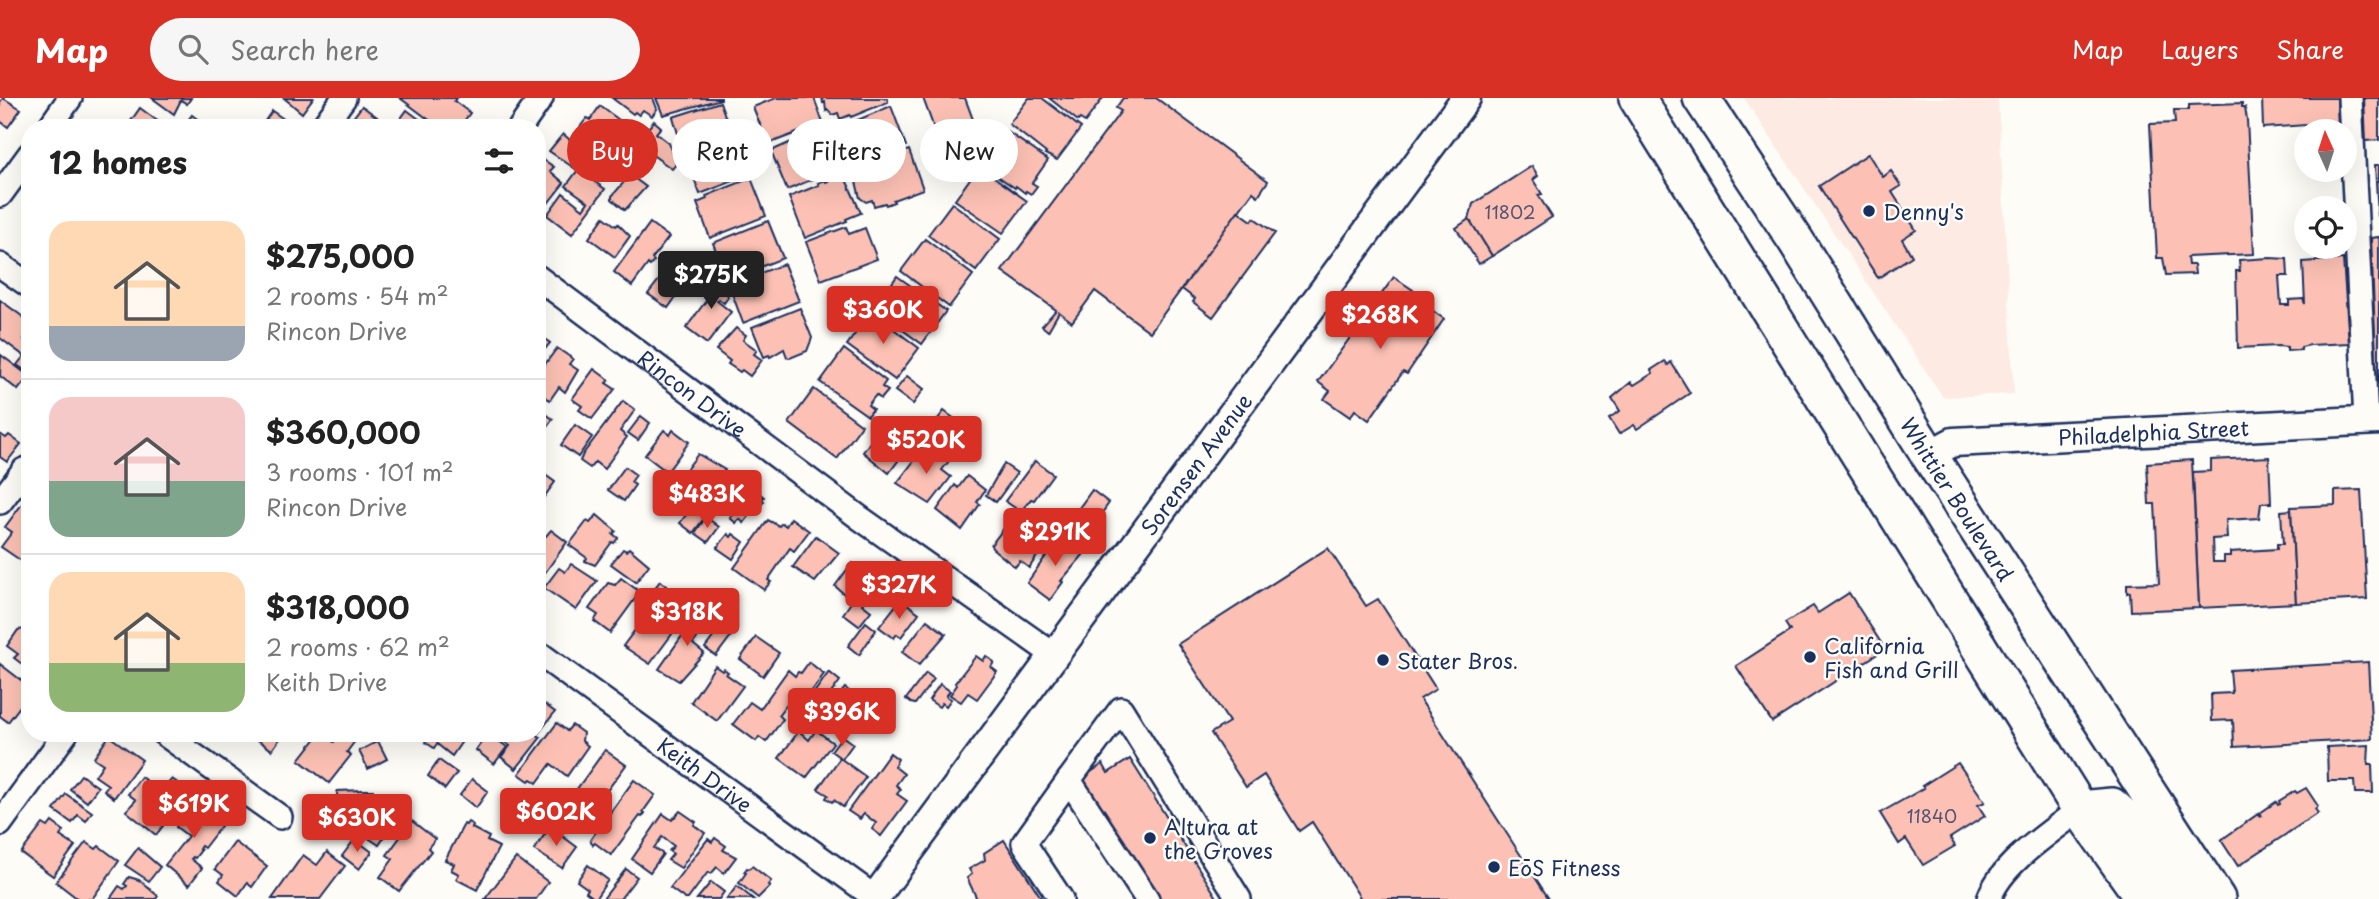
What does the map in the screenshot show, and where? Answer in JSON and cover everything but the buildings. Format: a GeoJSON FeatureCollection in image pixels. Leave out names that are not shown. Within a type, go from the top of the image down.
{"type":"FeatureCollection","features":[{"type":"Feature","properties":{"kind":"main road"},"geometry":{"type":"LineString","coordinates":[[1637,98],[2080,809],[2144,899]]}},
{"type":"Feature","properties":{"kind":"main road","name":"Whittier Boulevard"},"geometry":{"type":"LineString","coordinates":[[1701,98],[1796,241],[1929,455],[2217,899]]}},
{"type":"Feature","properties":{"kind":"main road"},"geometry":{"type":"LineString","coordinates":[[2080,809],[2112,806],[2131,823],[2181,899]]}},
{"type":"Feature","properties":{"kind":"street"},"geometry":{"type":"LineString","coordinates":[[56,119],[71,98]]}},
{"type":"Feature","properties":{"kind":"street"},"geometry":{"type":"LineString","coordinates":[[329,119],[344,98]]}},
{"type":"Feature","properties":{"kind":"street"},"geometry":{"type":"LineString","coordinates":[[526,119],[541,98]]}},
{"type":"Feature","properties":{"kind":"street","name":"Sorensen Avenue"},"geometry":{"type":"LineString","coordinates":[[875,899],[1466,98]]}},
{"type":"Feature","properties":{"kind":"street"},"geometry":{"type":"LineString","coordinates":[[2350,98],[2373,420]]}},
{"type":"Feature","properties":{"kind":"street"},"geometry":{"type":"LineString","coordinates":[[0,195],[21,166]]}},
{"type":"Feature","properties":{"kind":"street"},"geometry":{"type":"LineString","coordinates":[[0,265],[21,280]]}},
{"type":"Feature","properties":{"kind":"street","name":"Rincon Drive"},"geometry":{"type":"LineString","coordinates":[[546,284],[860,518],[1054,655]]}},
{"type":"Feature","properties":{"kind":"street","name":"Philadelphia Street"},"geometry":{"type":"LineString","coordinates":[[1929,455],[1953,442],[2373,420]]}},
{"type":"Feature","properties":{"kind":"street"},"geometry":{"type":"LineString","coordinates":[[0,502],[21,474]]}},
{"type":"Feature","properties":{"kind":"street","name":"Keith Drive"},"geometry":{"type":"LineString","coordinates":[[546,659],[875,899]]}},
{"type":"Feature","properties":{"kind":"street"},"geometry":{"type":"LineString","coordinates":[[1060,899],[1024,842],[1121,709],[1239,899]]}},
{"type":"Feature","properties":{"kind":"street"},"geometry":{"type":"LineString","coordinates":[[0,824],[59,742]]}},
{"type":"Feature","properties":{"kind":"street"},"geometry":{"type":"LineString","coordinates":[[176,742],[280,817]]}},
{"type":"Feature","properties":{"kind":"street"},"geometry":{"type":"LineString","coordinates":[[1069,780],[1147,899]]}},
{"type":"Feature","properties":{"kind":"street"},"geometry":{"type":"LineString","coordinates":[[1989,899],[1992,890],[2021,855],[2080,809]]}},
{"type":"Feature","properties":{"kind":"shaded area"},"geometry":{"type":"Polygon","coordinates":[[[1744,98],[1998,98],[2014,394],[1943,397],[1744,98]]]}},
{"type":"Feature","properties":{"kind":"place","name":"Denny's"},"geometry":{"type":"Point","coordinates":[1869,211]}},
{"type":"Feature","properties":{"kind":"place","name":"California Fish and Grill"},"geometry":{"type":"Point","coordinates":[1810,657]}},
{"type":"Feature","properties":{"kind":"place","name":"Stater Bros."},"geometry":{"type":"Point","coordinates":[1383,660]}},
{"type":"Feature","properties":{"kind":"place","name":"Altura at the Groves"},"geometry":{"type":"Point","coordinates":[1150,838]}},
{"type":"Feature","properties":{"kind":"place","name":"EōS Fitness"},"geometry":{"type":"Point","coordinates":[1494,867]}}]}
